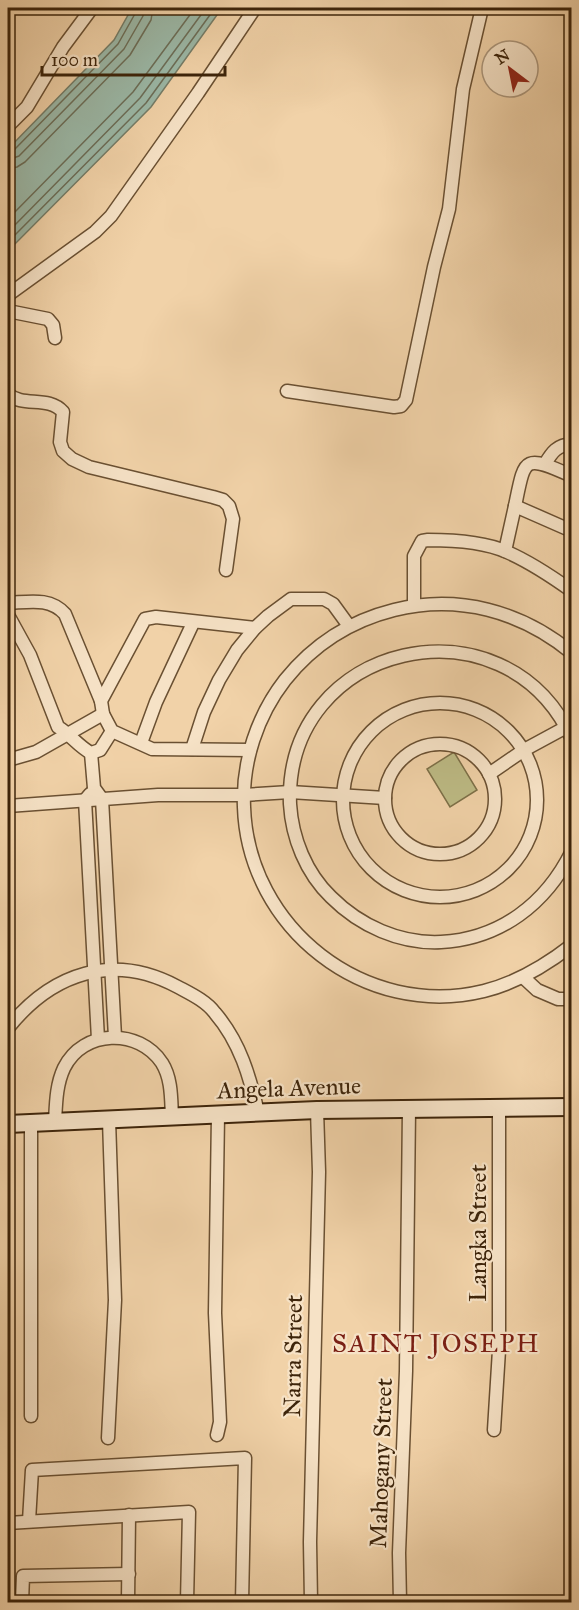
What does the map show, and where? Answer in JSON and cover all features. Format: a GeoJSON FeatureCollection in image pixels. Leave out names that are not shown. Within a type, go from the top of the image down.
{"type":"FeatureCollection","features":[{"type":"Feature","properties":{"kind":"main road","name":"Angela Avenue"},"geometry":{"type":"LineString","coordinates":[[8,1124],[317,1110],[572,1107]]}},
{"type":"Feature","properties":{"kind":"street"},"geometry":{"type":"LineString","coordinates":[[8,126],[27,107],[63,47],[92,8]]}},
{"type":"Feature","properties":{"kind":"street"},"geometry":{"type":"LineString","coordinates":[[8,295],[95,232],[111,216],[255,8]]}},
{"type":"Feature","properties":{"kind":"street"},"geometry":{"type":"LineString","coordinates":[[287,391],[394,407],[401,406],[406,400],[434,267],[449,209],[463,89],[482,8]]}},
{"type":"Feature","properties":{"kind":"street"},"geometry":{"type":"LineString","coordinates":[[8,311],[48,319],[53,325],[55,338]]}},
{"type":"Feature","properties":{"kind":"street"},"geometry":{"type":"LineString","coordinates":[[8,394],[17,400],[51,403],[63,412],[60,442],[63,451],[72,459],[89,467],[223,500],[230,507],[233,519],[226,570]]}},
{"type":"Feature","properties":{"kind":"street"},"geometry":{"type":"LineString","coordinates":[[546,465],[551,453],[561,445],[572,444]]}},
{"type":"Feature","properties":{"kind":"street"},"geometry":{"type":"LineString","coordinates":[[505,551],[522,471],[526,465],[533,462],[546,465],[572,476]]}},
{"type":"Feature","properties":{"kind":"street"},"geometry":{"type":"LineString","coordinates":[[515,506],[572,531]]}},
{"type":"Feature","properties":{"kind":"street"},"geometry":{"type":"LineString","coordinates":[[414,605],[414,556],[422,541],[428,540],[465,542],[505,551],[549,575],[572,591]]}},
{"type":"Feature","properties":{"kind":"street"},"geometry":{"type":"LineString","coordinates":[[192,749],[204,712],[237,650],[255,628],[291,599],[324,599],[333,604],[349,626]]}},
{"type":"Feature","properties":{"kind":"street"},"geometry":{"type":"LineString","coordinates":[[8,603],[46,602],[57,606],[65,614],[101,701],[103,714],[112,731],[152,749],[250,750]]}},
{"type":"Feature","properties":{"kind":"street"},"geometry":{"type":"LineString","coordinates":[[572,653],[535,627],[511,616],[486,608],[460,604],[414,605],[377,614],[349,626],[321,644],[297,666],[277,691],[261,719],[250,750],[244,795],[244,820],[256,870],[280,914],[296,934],[315,951],[335,966],[358,978],[406,993],[432,996],[457,995],[482,991],[523,976],[552,961],[572,945]]}},
{"type":"Feature","properties":{"kind":"street"},"geometry":{"type":"LineString","coordinates":[[8,615],[30,655],[58,726],[82,748],[91,753],[100,750],[112,731]]}},
{"type":"Feature","properties":{"kind":"street"},"geometry":{"type":"LineString","coordinates":[[101,701],[145,619],[156,617],[193,623],[255,628]]}},
{"type":"Feature","properties":{"kind":"street"},"geometry":{"type":"LineString","coordinates":[[141,743],[156,702],[193,623]]}},
{"type":"Feature","properties":{"kind":"street"},"geometry":{"type":"LineString","coordinates":[[572,739],[569,725],[549,702],[529,683],[507,668],[482,657],[456,651],[428,650],[402,654],[376,663],[352,677],[320,708],[302,740],[293,765],[290,792],[291,814],[302,855],[325,891],[357,920],[397,937],[417,941],[450,941],[482,935],[502,927],[537,902],[552,886],[572,851]]}},
{"type":"Feature","properties":{"kind":"street"},"geometry":{"type":"LineString","coordinates":[[442,703],[467,707],[489,716],[508,731],[524,750],[536,784],[537,802],[530,838],[521,854],[509,868],[495,880],[479,889],[462,895],[443,897],[407,892],[391,885],[376,874],[363,861],[353,845],[346,828],[343,811],[348,769],[359,747],[375,728],[395,714],[418,706],[442,703]]}},
{"type":"Feature","properties":{"kind":"street"},"geometry":{"type":"LineString","coordinates":[[8,760],[36,752],[103,714]]}},
{"type":"Feature","properties":{"kind":"street"},"geometry":{"type":"LineString","coordinates":[[489,774],[524,750],[569,725]]}},
{"type":"Feature","properties":{"kind":"street"},"geometry":{"type":"LineString","coordinates":[[444,744],[471,753],[481,762],[489,774],[496,800],[494,814],[480,838],[457,852],[443,855],[416,850],[405,842],[395,832],[389,821],[384,798],[388,780],[404,757],[416,749],[444,744]]}},
{"type":"Feature","properties":{"kind":"street"},"geometry":{"type":"LineString","coordinates":[[91,753],[94,788],[102,799],[115,1037]]}},
{"type":"Feature","properties":{"kind":"street"},"geometry":{"type":"LineString","coordinates":[[94,788],[85,800],[98,1039]]}},
{"type":"Feature","properties":{"kind":"street"},"geometry":{"type":"LineString","coordinates":[[8,806],[159,795],[244,795],[290,792],[384,798]]}},
{"type":"Feature","properties":{"kind":"street"},"geometry":{"type":"LineString","coordinates":[[8,1028],[19,1013],[52,987],[94,970],[131,970],[167,981],[213,1010],[226,1026],[241,1054],[250,1078],[258,1113]]}},
{"type":"Feature","properties":{"kind":"street"},"geometry":{"type":"LineString","coordinates":[[523,976],[537,990],[558,999],[572,999]]}},
{"type":"Feature","properties":{"kind":"street"},"geometry":{"type":"LineString","coordinates":[[55,1122],[59,1081],[64,1067],[84,1045],[98,1039],[115,1037],[143,1044],[163,1065],[168,1078],[172,1117]]}},
{"type":"Feature","properties":{"kind":"street","name":"Langka Street"},"geometry":{"type":"LineString","coordinates":[[494,1430],[499,1350],[499,1107]]}},
{"type":"Feature","properties":{"kind":"street","name":"Mahogany Street"},"geometry":{"type":"LineString","coordinates":[[400,1602],[399,1553],[406,1371],[409,1109]]}},
{"type":"Feature","properties":{"kind":"street","name":"Narra Street"},"geometry":{"type":"LineString","coordinates":[[311,1602],[310,1542],[319,1172],[317,1110]]}},
{"type":"Feature","properties":{"kind":"street"},"geometry":{"type":"LineString","coordinates":[[217,1435],[220,1422],[215,1313],[218,1115]]}},
{"type":"Feature","properties":{"kind":"street"},"geometry":{"type":"LineString","coordinates":[[108,1438],[115,1300],[109,1119]]}},
{"type":"Feature","properties":{"kind":"street"},"geometry":{"type":"LineString","coordinates":[[31,1123],[31,1416]]}},
{"type":"Feature","properties":{"kind":"street"},"geometry":{"type":"LineString","coordinates":[[29,1521],[32,1470],[245,1458],[242,1602]]}},
{"type":"Feature","properties":{"kind":"street"},"geometry":{"type":"LineString","coordinates":[[8,1522],[189,1512],[187,1602]]}},
{"type":"Feature","properties":{"kind":"street"},"geometry":{"type":"LineString","coordinates":[[128,1602],[129,1515]]}},
{"type":"Feature","properties":{"kind":"street"},"geometry":{"type":"LineString","coordinates":[[22,1602],[23,1576],[129,1574]]}},
{"type":"Feature","properties":{"kind":"shaded area"},"geometry":{"type":"Polygon","coordinates":[[[454,752],[477,790],[450,807],[427,769],[454,752]]]}},
{"type":"Feature","properties":{"kind":"water"},"geometry":{"type":"Polygon","coordinates":[[[132,8],[222,8],[151,107],[8,251],[8,149],[114,40],[132,8]]]}},
{"type":"Feature","properties":{"kind":"district","name":"SAINT JOSEPH"},"geometry":{"type":"Point","coordinates":[436,1343]}}]}
